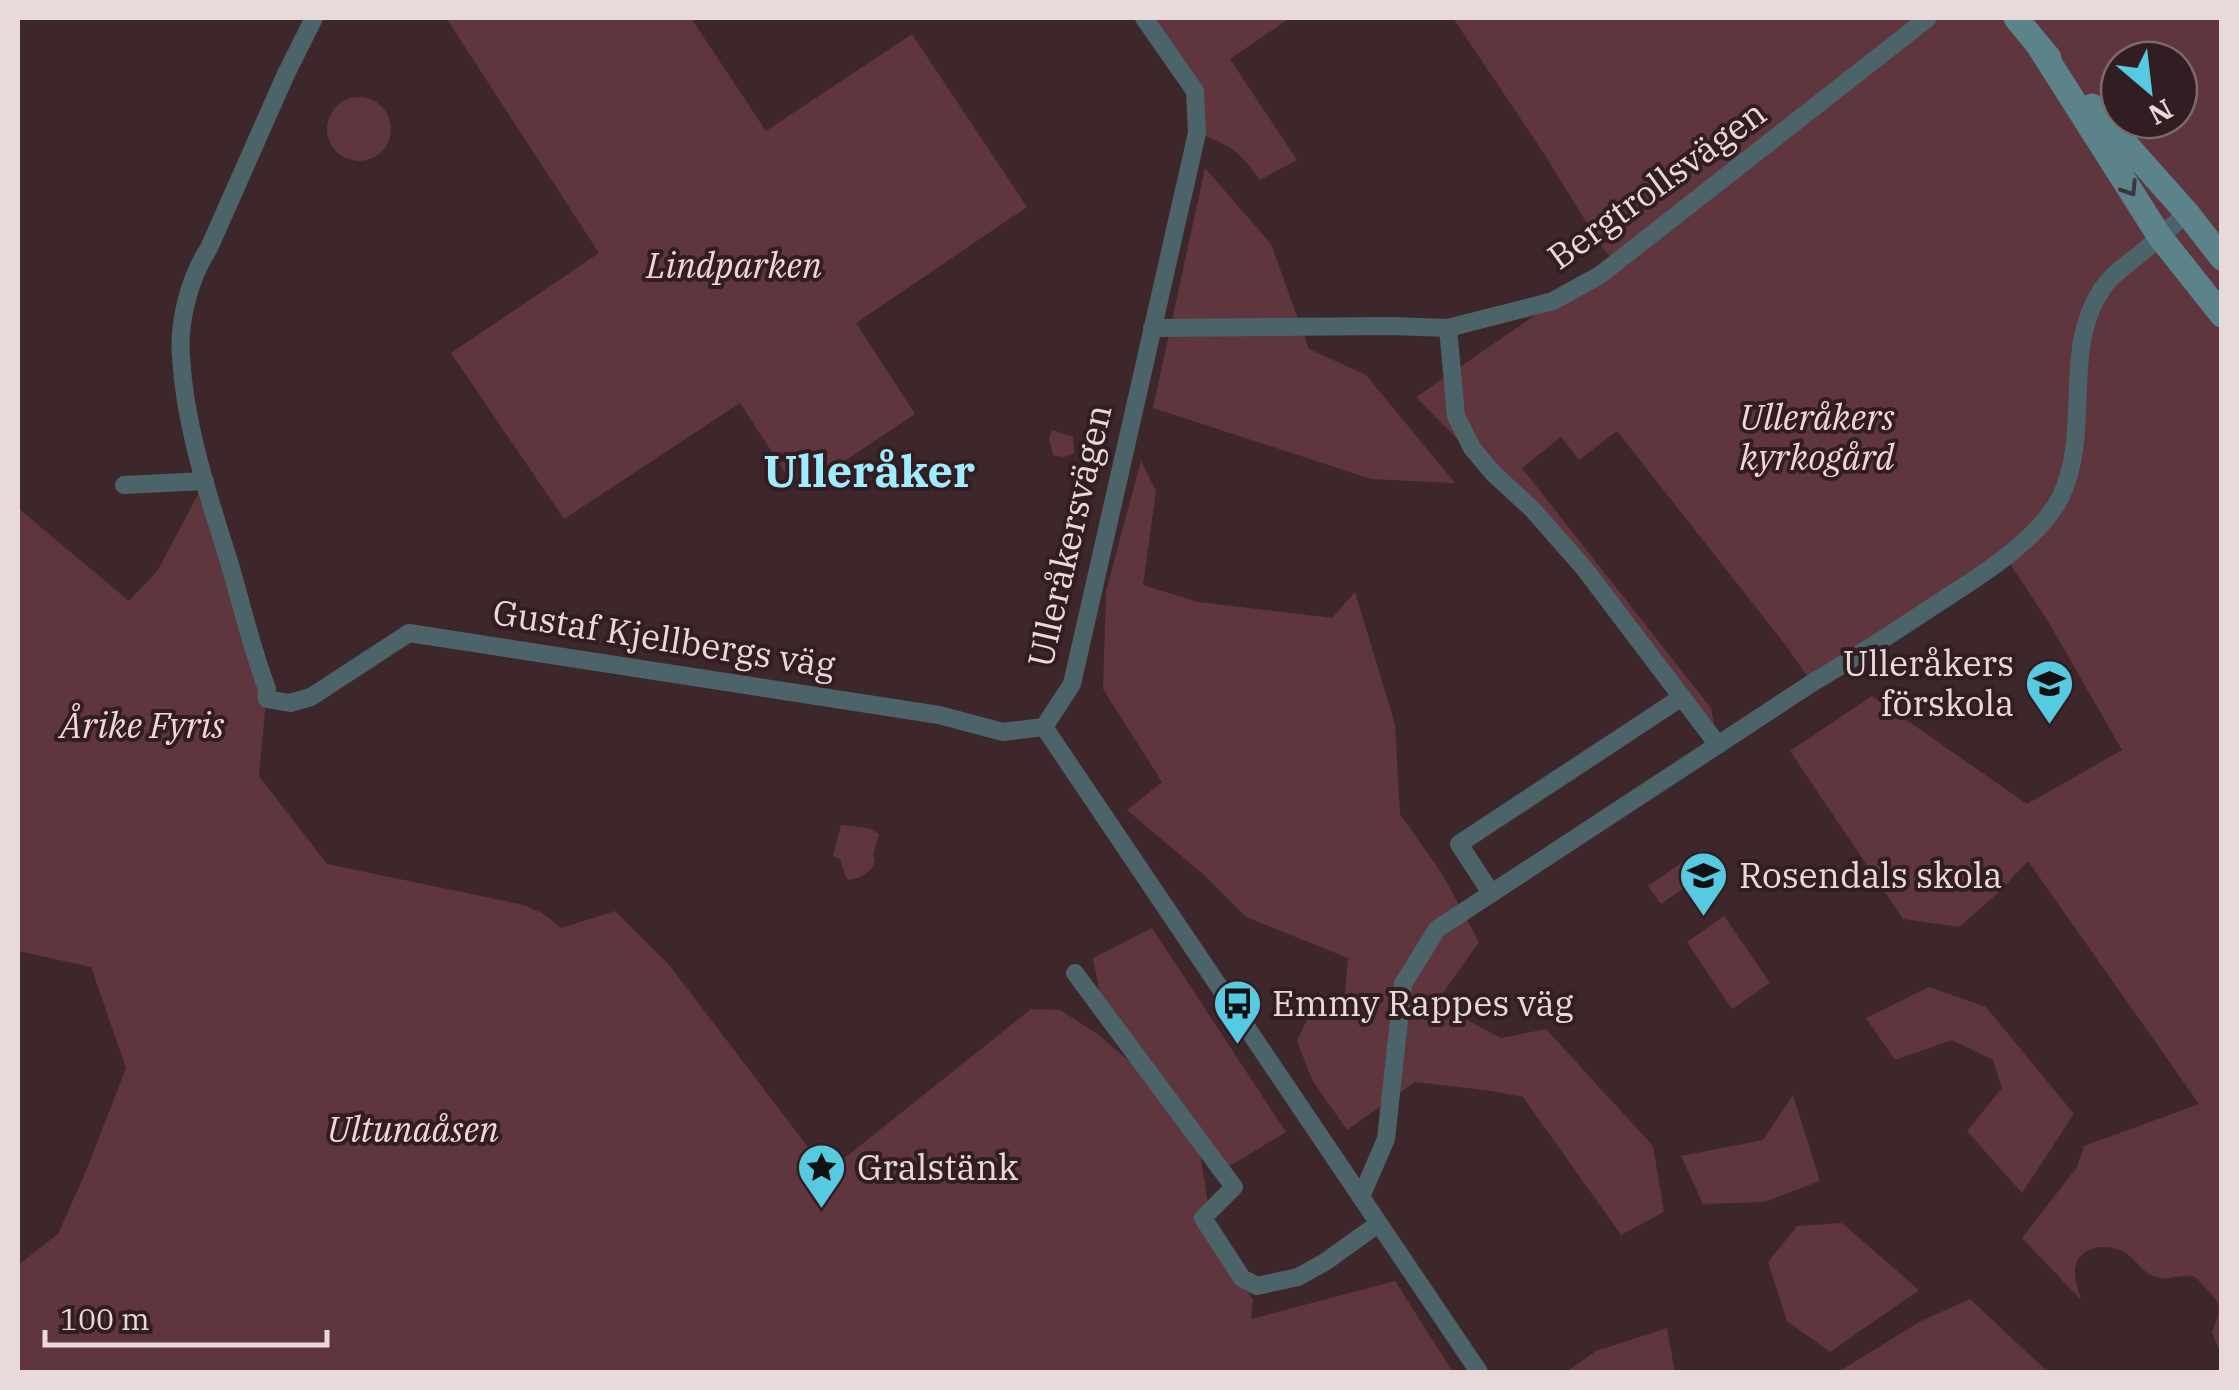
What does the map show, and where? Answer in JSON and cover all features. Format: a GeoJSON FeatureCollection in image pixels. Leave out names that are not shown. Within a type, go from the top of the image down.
{"type":"FeatureCollection","features":[{"type":"Feature","properties":{"kind":"main road"},"geometry":{"type":"LineString","coordinates":[[2016,18],[2222,258]]}},
{"type":"Feature","properties":{"kind":"main road"},"geometry":{"type":"LineString","coordinates":[[2040,48],[2160,236],[2222,315]]}},
{"type":"Feature","properties":{"kind":"street"},"geometry":{"type":"LineString","coordinates":[[124,485],[205,481],[188,412],[180,354],[187,298],[200,262],[210,248],[314,18]]}},
{"type":"Feature","properties":{"kind":"street","name":"Ulleråkersvägen"},"geometry":{"type":"LineString","coordinates":[[1044,727],[1072,684],[1196,132],[1195,91],[1144,18]]}},
{"type":"Feature","properties":{"kind":"street","name":"Bergtrollsvägen"},"geometry":{"type":"LineString","coordinates":[[1152,328],[1448,328],[1553,301],[1600,275],[1928,18]]}},
{"type":"Feature","properties":{"kind":"street"},"geometry":{"type":"LineString","coordinates":[[1360,1197],[1386,1139],[1403,984],[1437,929],[2006,557],[2060,500],[2074,455],[2081,342],[2101,290],[2112,276],[2187,213]]}},
{"type":"Feature","properties":{"kind":"street"},"geometry":{"type":"LineString","coordinates":[[1448,328],[1456,416],[1472,448],[1584,568],[1718,745]]}},
{"type":"Feature","properties":{"kind":"street","name":"Gustaf Kjellbergs väg"},"geometry":{"type":"LineString","coordinates":[[205,481],[268,689],[266,700],[290,703],[311,697],[409,634],[940,715],[1003,732],[1044,727]]}},
{"type":"Feature","properties":{"kind":"street"},"geometry":{"type":"LineString","coordinates":[[1491,893],[1459,844],[1682,698]]}},
{"type":"Feature","properties":{"kind":"street"},"geometry":{"type":"LineString","coordinates":[[1044,727],[1480,1372]]}},
{"type":"Feature","properties":{"kind":"street"},"geometry":{"type":"LineString","coordinates":[[1074,973],[1234,1187],[1203,1218],[1242,1278],[1257,1286],[1298,1277],[1378,1224]]}},
{"type":"Feature","properties":{"kind":"green space","name":"Lindparken"},"geometry":{"type":"Polygon","coordinates":[[[446,18],[691,18],[766,131],[912,34],[1027,207],[856,323],[915,414],[798,492],[740,403],[564,519],[451,353],[599,253],[446,18]]]}},
{"type":"Feature","properties":{"kind":"green space"},"geometry":{"type":"Polygon","coordinates":[[[1157,18],[1290,18],[1230,59],[1297,160],[1260,180],[1233,150],[1197,133],[1195,91],[1154,32],[1157,18]]]}},
{"type":"Feature","properties":{"kind":"green space","name":"Ulleråkers kyrkogård"},"geometry":{"type":"Polygon","coordinates":[[[1453,18],[2221,18],[2221,1355],[2212,1332],[2218,1306],[2195,1277],[2158,1278],[2124,1252],[2109,1247],[2093,1248],[2081,1256],[2075,1270],[2081,1300],[2022,1238],[2077,1167],[2084,1146],[2199,1104],[2028,861],[1959,927],[1903,919],[1790,751],[1872,696],[2027,804],[2122,750],[2049,623],[2006,558],[1812,683],[1617,431],[1579,460],[1561,437],[1522,468],[1711,708],[1718,745],[1584,568],[1416,397],[1614,261],[1453,18]]]}},
{"type":"Feature","properties":{"kind":"green space"},"geometry":{"type":"Polygon","coordinates":[[[359,97],[382,106],[391,129],[382,152],[359,161],[336,152],[327,129],[336,106],[359,97]]]}},
{"type":"Feature","properties":{"kind":"green space"},"geometry":{"type":"Polygon","coordinates":[[[1205,168],[1271,244],[1309,349],[1366,375],[1455,483],[1371,479],[1153,408],[1205,168]]]}},
{"type":"Feature","properties":{"kind":"green space"},"geometry":{"type":"Polygon","coordinates":[[[1052,430],[1073,437],[1074,454],[1053,455],[1049,439],[1052,430]]]}},
{"type":"Feature","properties":{"kind":"green space"},"geometry":{"type":"Polygon","coordinates":[[[1141,461],[1156,491],[1143,585],[1198,602],[1332,618],[1355,592],[1395,724],[1400,814],[1443,875],[1479,942],[1436,1003],[1501,1038],[1546,1029],[1653,1146],[1664,1212],[1621,1235],[1523,1097],[1415,1082],[1347,1130],[1312,1080],[1297,1041],[1320,992],[1344,1003],[1348,958],[1246,917],[1205,876],[1127,810],[1162,782],[1103,689],[1106,591],[1141,461]]]}},
{"type":"Feature","properties":{"kind":"green space","name":"Ultunaåsen"},"geometry":{"type":"Polygon","coordinates":[[[205,481],[267,689],[259,776],[327,864],[524,905],[561,928],[615,911],[670,966],[827,1172],[1031,1009],[1060,1010],[1099,1035],[1147,1077],[1200,1153],[1213,1234],[1253,1300],[1251,1319],[1395,1281],[1453,1372],[18,1372],[18,1265],[58,1234],[126,1068],[91,967],[18,951],[18,508],[129,601],[158,570],[205,481]]]}},
{"type":"Feature","properties":{"kind":"green space"},"geometry":{"type":"Polygon","coordinates":[[[841,825],[868,828],[879,834],[871,869],[850,880],[840,859],[833,856],[841,825]]]}},
{"type":"Feature","properties":{"kind":"green space"},"geometry":{"type":"Polygon","coordinates":[[[1686,860],[1699,878],[1661,904],[1648,886],[1686,860]]]}},
{"type":"Feature","properties":{"kind":"green space"},"geometry":{"type":"Polygon","coordinates":[[[1724,916],[1770,983],[1732,1009],[1687,942],[1724,916]]]}},
{"type":"Feature","properties":{"kind":"green space"},"geometry":{"type":"Polygon","coordinates":[[[1152,928],[1286,1132],[1228,1167],[1100,995],[1093,958],[1152,928]]]}},
{"type":"Feature","properties":{"kind":"green space"},"geometry":{"type":"Polygon","coordinates":[[[1929,987],[1986,1007],[2074,1114],[2022,1193],[1967,1131],[2002,1088],[1993,1060],[1952,1040],[1895,1060],[1866,1018],[1929,987]]]}},
{"type":"Feature","properties":{"kind":"green space"},"geometry":{"type":"Polygon","coordinates":[[[1793,1095],[1820,1181],[1764,1202],[1703,1204],[1681,1156],[1763,1140],[1793,1095]]]}},
{"type":"Feature","properties":{"kind":"green space"},"geometry":{"type":"Polygon","coordinates":[[[1842,1223],[1919,1290],[1830,1352],[1787,1321],[1768,1262],[1797,1226],[1842,1223]]]}},
{"type":"Feature","properties":{"kind":"green space"},"geometry":{"type":"Polygon","coordinates":[[[1970,1299],[2048,1372],[1838,1372],[1921,1321],[1970,1299]]]}},
{"type":"Feature","properties":{"kind":"green space"},"geometry":{"type":"Polygon","coordinates":[[[1667,1328],[1675,1372],[1566,1372],[1596,1351],[1667,1328]]]}},
{"type":"Feature","properties":{"kind":"place","name":"Ulleråkers förskola"},"geometry":{"type":"Point","coordinates":[2049,726]}},
{"type":"Feature","properties":{"kind":"place","name":"Rosendals skola"},"geometry":{"type":"Point","coordinates":[1704,918]}},
{"type":"Feature","properties":{"kind":"place","name":"Emmy Rappes väg"},"geometry":{"type":"Point","coordinates":[1237,1046]}},
{"type":"Feature","properties":{"kind":"place","name":"Gralstänk"},"geometry":{"type":"Point","coordinates":[822,1210]}},
{"type":"Feature","properties":{"kind":"district","name":"Ulleråker"},"geometry":{"type":"Point","coordinates":[869,471]}},
{"type":"Feature","properties":{"kind":"park label","name":"Årike Fyris"},"geometry":{"type":"Point","coordinates":[142,726]}}]}
